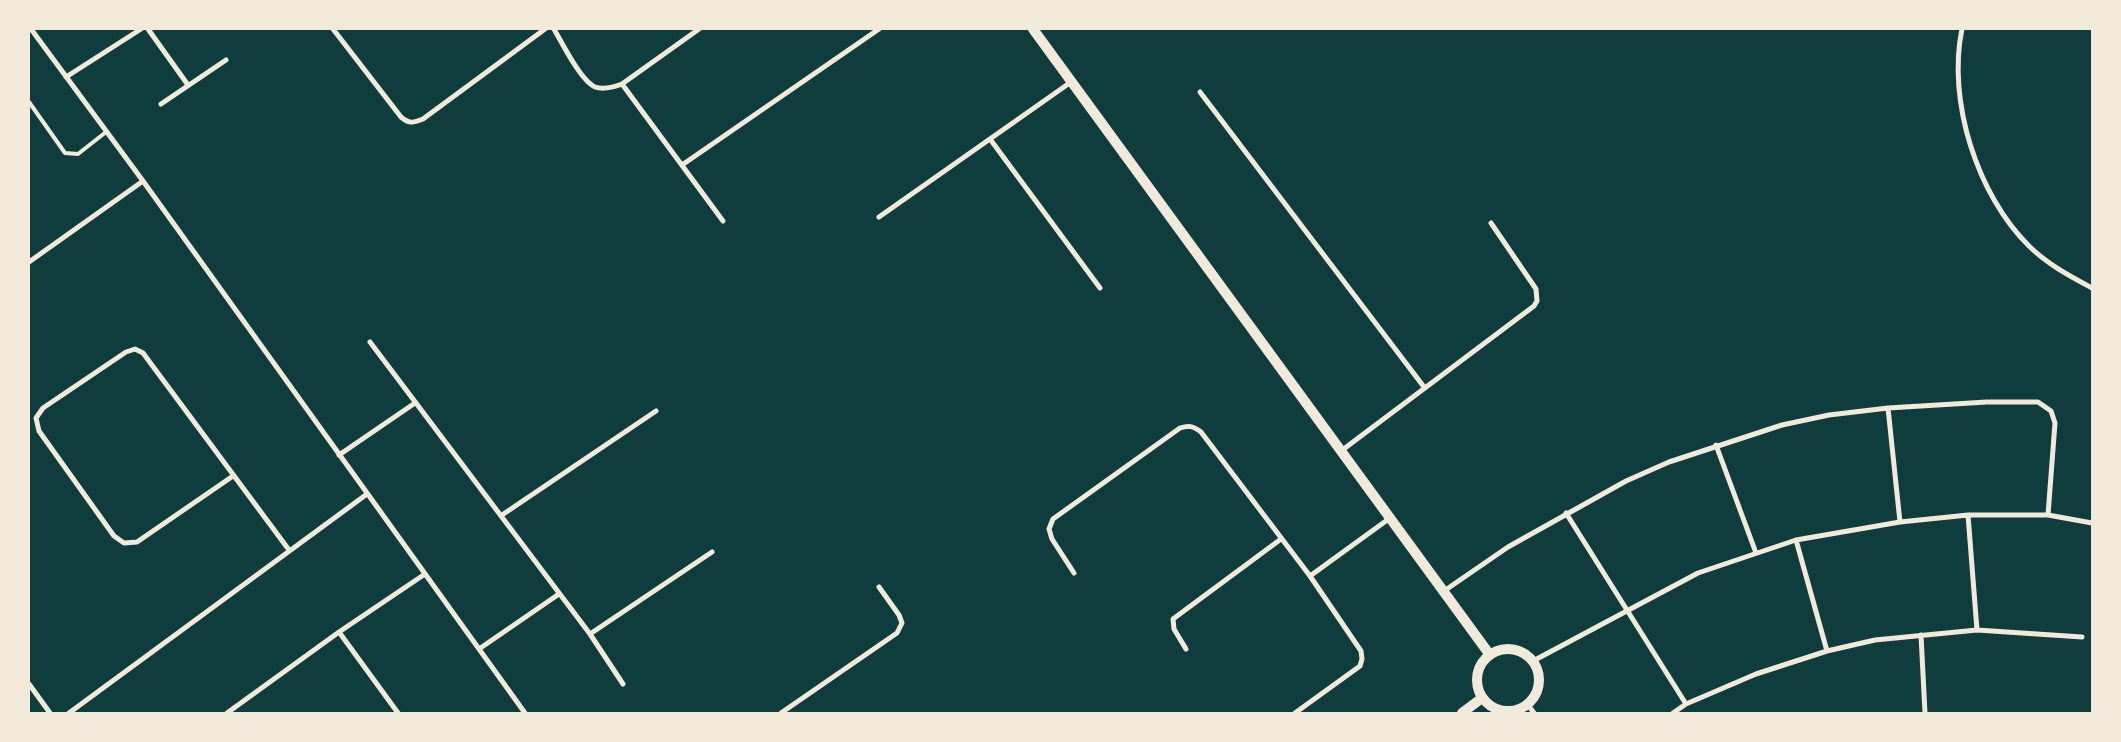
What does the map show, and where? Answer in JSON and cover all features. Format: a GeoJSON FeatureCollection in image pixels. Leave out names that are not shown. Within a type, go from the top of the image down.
{"type":"FeatureCollection","features":[{"type":"Feature","properties":{"kind":"main road"},"geometry":{"type":"LineString","coordinates":[[1033,29],[1490,655]]}},
{"type":"Feature","properties":{"kind":"main road"},"geometry":{"type":"LineString","coordinates":[[1508,649],[1518,650],[1526,654],[1533,661],[1538,668],[1540,684],[1531,709],[1498,710],[1489,706],[1482,698],[1478,689],[1478,670],[1490,655],[1508,649]]}},
{"type":"Feature","properties":{"kind":"main road"},"geometry":{"type":"LineString","coordinates":[[1462,713],[1482,698]]}},
{"type":"Feature","properties":{"kind":"street"},"geometry":{"type":"LineString","coordinates":[[31,29],[143,181],[525,713]]}},
{"type":"Feature","properties":{"kind":"street"},"geometry":{"type":"LineString","coordinates":[[66,77],[141,29]]}},
{"type":"Feature","properties":{"kind":"street"},"geometry":{"type":"LineString","coordinates":[[148,29],[188,85]]}},
{"type":"Feature","properties":{"kind":"street"},"geometry":{"type":"LineString","coordinates":[[333,29],[401,117],[407,122],[413,123],[424,119],[545,29]]}},
{"type":"Feature","properties":{"kind":"street"},"geometry":{"type":"LineString","coordinates":[[554,29],[583,76],[595,87],[610,88],[622,84],[699,29]]}},
{"type":"Feature","properties":{"kind":"street"},"geometry":{"type":"LineString","coordinates":[[682,165],[879,29]]}},
{"type":"Feature","properties":{"kind":"street"},"geometry":{"type":"LineString","coordinates":[[1962,29],[1959,47],[1959,96],[1972,151],[1986,185],[2007,218],[2029,246],[2063,272],[2092,288]]}},
{"type":"Feature","properties":{"kind":"street"},"geometry":{"type":"LineString","coordinates":[[161,104],[226,60]]}},
{"type":"Feature","properties":{"kind":"street"},"geometry":{"type":"LineString","coordinates":[[879,217],[1071,82]]}},
{"type":"Feature","properties":{"kind":"street"},"geometry":{"type":"LineString","coordinates":[[622,84],[723,221]]}},
{"type":"Feature","properties":{"kind":"street"},"geometry":{"type":"LineString","coordinates":[[1200,92],[1424,387]]}},
{"type":"Feature","properties":{"kind":"street"},"geometry":{"type":"LineString","coordinates":[[990,139],[1100,288]]}},
{"type":"Feature","properties":{"kind":"street"},"geometry":{"type":"LineString","coordinates":[[29,262],[143,181]]}},
{"type":"Feature","properties":{"kind":"street"},"geometry":{"type":"LineString","coordinates":[[1341,451],[1534,306],[1537,301],[1536,288],[1491,223]]}},
{"type":"Feature","properties":{"kind":"street"},"geometry":{"type":"LineString","coordinates":[[370,342],[590,634],[623,684]]}},
{"type":"Feature","properties":{"kind":"street"},"geometry":{"type":"LineString","coordinates":[[233,476],[137,542],[124,543],[114,536],[39,431],[36,418],[43,408],[126,352],[135,349],[144,353],[289,550]]}},
{"type":"Feature","properties":{"kind":"street"},"geometry":{"type":"LineString","coordinates":[[1444,592],[1508,547],[1566,513],[1670,462],[1716,445],[1782,425],[1829,415],[1888,408],[1987,402],[2038,402],[2052,411],[2055,423],[2048,515]]}},
{"type":"Feature","properties":{"kind":"street"},"geometry":{"type":"LineString","coordinates":[[339,455],[415,403]]}},
{"type":"Feature","properties":{"kind":"street"},"geometry":{"type":"LineString","coordinates":[[1888,408],[1900,522]]}},
{"type":"Feature","properties":{"kind":"street"},"geometry":{"type":"LineString","coordinates":[[502,516],[656,411]]}},
{"type":"Feature","properties":{"kind":"street"},"geometry":{"type":"LineString","coordinates":[[1074,573],[1052,539],[1049,528],[1053,519],[1180,428],[1194,426],[1201,432],[1310,576],[1360,651],[1362,659],[1360,666],[1295,713]]}},
{"type":"Feature","properties":{"kind":"street"},"geometry":{"type":"LineString","coordinates":[[1716,445],[1756,552]]}},
{"type":"Feature","properties":{"kind":"street"},"geometry":{"type":"LineString","coordinates":[[69,713],[367,494]]}},
{"type":"Feature","properties":{"kind":"street"},"geometry":{"type":"LineString","coordinates":[[1566,513],[1686,704]]}},
{"type":"Feature","properties":{"kind":"street"},"geometry":{"type":"LineString","coordinates":[[1968,515],[1977,630]]}},
{"type":"Feature","properties":{"kind":"street"},"geometry":{"type":"LineString","coordinates":[[1533,661],[1698,573],[1796,540],[1900,522],[1968,515],[2048,515],[2092,523]]}},
{"type":"Feature","properties":{"kind":"street"},"geometry":{"type":"LineString","coordinates":[[1310,576],[1390,518]]}},
{"type":"Feature","properties":{"kind":"street"},"geometry":{"type":"LineString","coordinates":[[1186,649],[1174,629],[1173,619],[1281,539]]}},
{"type":"Feature","properties":{"kind":"street"},"geometry":{"type":"LineString","coordinates":[[1796,540],[1827,651]]}},
{"type":"Feature","properties":{"kind":"street"},"geometry":{"type":"LineString","coordinates":[[590,634],[712,552]]}},
{"type":"Feature","properties":{"kind":"street"},"geometry":{"type":"LineString","coordinates":[[227,713],[339,632],[424,574]]}},
{"type":"Feature","properties":{"kind":"street"},"geometry":{"type":"LineString","coordinates":[[781,713],[897,633],[902,623],[899,615],[879,587]]}},
{"type":"Feature","properties":{"kind":"street"},"geometry":{"type":"LineString","coordinates":[[479,649],[559,594]]}},
{"type":"Feature","properties":{"kind":"street"},"geometry":{"type":"LineString","coordinates":[[1673,713],[1686,704],[1756,674],[1827,651],[1875,640],[1977,630],[2082,637]]}},
{"type":"Feature","properties":{"kind":"street"},"geometry":{"type":"LineString","coordinates":[[339,632],[398,713]]}},
{"type":"Feature","properties":{"kind":"street"},"geometry":{"type":"LineString","coordinates":[[1921,635],[1925,713]]}},
{"type":"Feature","properties":{"kind":"street"},"geometry":{"type":"LineString","coordinates":[[29,684],[50,713]]}},
{"type":"Feature","properties":{"kind":"street"},"geometry":{"type":"LineString","coordinates":[[235,708],[239,713]]}},
{"type":"Feature","properties":{"kind":"lane"},"geometry":{"type":"LineString","coordinates":[[29,102],[65,153],[78,154],[106,132]]}}]}
